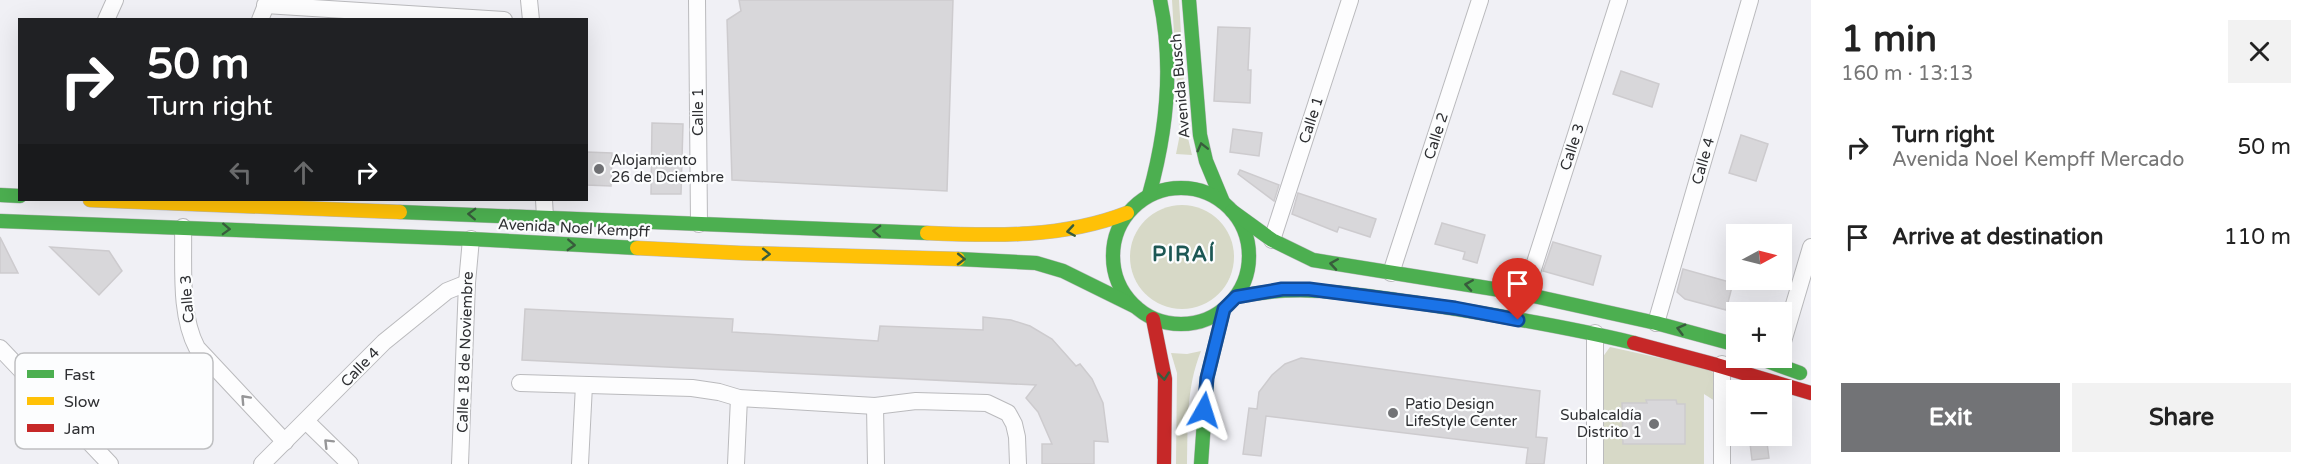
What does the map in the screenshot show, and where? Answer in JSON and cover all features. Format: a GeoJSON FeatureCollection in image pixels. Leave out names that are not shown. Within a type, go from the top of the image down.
{"type":"FeatureCollection","features":[{"type":"Feature","properties":{"kind":"main road","name":"Avenida Busch"},"geometry":{"type":"LineString","coordinates":[[1149,195],[1159,159],[1164,121],[1166,58],[1160,0]]}},
{"type":"Feature","properties":{"kind":"main road","name":"Avenida Busch"},"geometry":{"type":"LineString","coordinates":[[1189,0],[1200,135],[1206,161],[1227,206]]}},
{"type":"Feature","properties":{"kind":"main road"},"geometry":{"type":"LineString","coordinates":[[1227,206],[1242,226],[1248,244],[1249,262],[1247,274],[1236,297],[1224,309],[1208,319],[1190,324],[1171,324],[1153,319],[1124,295],[1116,279],[1113,262],[1113,245],[1118,228],[1127,213],[1149,195],[1163,189],[1186,188],[1209,193],[1227,206],[1272,240],[1313,260],[1525,294],[1656,323],[1726,342]]}},
{"type":"Feature","properties":{"kind":"main road"},"geometry":{"type":"LineString","coordinates":[[0,195],[18,196]]}},
{"type":"Feature","properties":{"kind":"main road","name":"Avenida Noel Kempff"},"geometry":{"type":"LineString","coordinates":[[138,201],[952,234],[1053,234],[1103,224],[1127,213]]}},
{"type":"Feature","properties":{"kind":"main road"},"geometry":{"type":"LineString","coordinates":[[63,222],[83,214],[152,217],[167,215],[176,211],[185,202]]}},
{"type":"Feature","properties":{"kind":"main road"},"geometry":{"type":"LineString","coordinates":[[183,228],[190,220],[213,212],[332,216],[353,209]]}},
{"type":"Feature","properties":{"kind":"main road"},"geometry":{"type":"LineString","coordinates":[[476,240],[495,236],[532,237],[541,231],[545,217]]}},
{"type":"Feature","properties":{"kind":"main road","name":"Avenida Noel Kempff"},"geometry":{"type":"LineString","coordinates":[[0,221],[740,253],[1036,263],[1082,279],[1136,307]]}},
{"type":"Feature","properties":{"kind":"main road"},"geometry":{"type":"LineString","coordinates":[[598,246],[602,236],[613,227],[661,223]]}},
{"type":"Feature","properties":{"kind":"main road"},"geometry":{"type":"LineString","coordinates":[[1236,297],[1282,289],[1309,289],[1455,308],[1595,333],[1722,364],[1811,393]]}},
{"type":"Feature","properties":{"kind":"main road"},"geometry":{"type":"LineString","coordinates":[[1455,308],[1491,303],[1512,303],[1637,329],[1656,323]]}},
{"type":"Feature","properties":{"kind":"main road"},"geometry":{"type":"LineString","coordinates":[[1201,464],[1207,378],[1224,309]]}},
{"type":"Feature","properties":{"kind":"main road"},"geometry":{"type":"LineString","coordinates":[[1153,319],[1165,379],[1164,464]]}},
{"type":"Feature","properties":{"kind":"main road"},"geometry":{"type":"LineString","coordinates":[[1722,364],[1726,360]]}},
{"type":"Feature","properties":{"kind":"main road"},"geometry":{"type":"LineString","coordinates":[[1792,360],[1811,367]]}},
{"type":"Feature","properties":{"kind":"main road"},"geometry":{"type":"LineString","coordinates":[[1788,368],[1811,376]]}},
{"type":"Feature","properties":{"kind":"street"},"geometry":{"type":"LineString","coordinates":[[107,18],[115,0]]}},
{"type":"Feature","properties":{"kind":"street"},"geometry":{"type":"LineString","coordinates":[[529,0],[531,18]]}},
{"type":"Feature","properties":{"kind":"street","name":"Calle 1"},"geometry":{"type":"LineString","coordinates":[[697,0],[699,224]]}},
{"type":"Feature","properties":{"kind":"street","name":"Calle 1"},"geometry":{"type":"LineString","coordinates":[[1272,240],[1350,0]]}},
{"type":"Feature","properties":{"kind":"street","name":"Calle 2"},"geometry":{"type":"LineString","coordinates":[[1391,273],[1480,0]]}},
{"type":"Feature","properties":{"kind":"street","name":"Calle 3"},"geometry":{"type":"LineString","coordinates":[[1525,294],[1619,0]]}},
{"type":"Feature","properties":{"kind":"street","name":"Calle 4"},"geometry":{"type":"LineString","coordinates":[[1656,323],[1750,0]]}},
{"type":"Feature","properties":{"kind":"street"},"geometry":{"type":"LineString","coordinates":[[264,8],[464,18]]}},
{"type":"Feature","properties":{"kind":"street"},"geometry":{"type":"LineString","coordinates":[[544,201],[545,217]]}},
{"type":"Feature","properties":{"kind":"street","name":"Calle 3"},"geometry":{"type":"LineString","coordinates":[[183,228],[186,319],[189,334],[202,353]]}},
{"type":"Feature","properties":{"kind":"street","name":"Calle 18 de Noviembre"},"geometry":{"type":"LineString","coordinates":[[460,464],[467,283],[476,240]]}},
{"type":"Feature","properties":{"kind":"street"},"geometry":{"type":"LineString","coordinates":[[1792,311],[1811,247]]}},
{"type":"Feature","properties":{"kind":"street","name":"Calle 4"},"geometry":{"type":"LineString","coordinates":[[262,464],[307,422],[384,342],[447,291],[467,283]]}},
{"type":"Feature","properties":{"kind":"street"},"geometry":{"type":"LineString","coordinates":[[1595,333],[1595,464]]}},
{"type":"Feature","properties":{"kind":"street"},"geometry":{"type":"LineString","coordinates":[[0,348],[15,364]]}},
{"type":"Feature","properties":{"kind":"street"},"geometry":{"type":"LineString","coordinates":[[1722,364],[1722,464]]}},
{"type":"Feature","properties":{"kind":"street","name":"Calle 3"},"geometry":{"type":"LineString","coordinates":[[213,365],[285,442]]}},
{"type":"Feature","properties":{"kind":"street"},"geometry":{"type":"LineString","coordinates":[[520,383],[692,388],[739,398],[875,406],[916,401],[987,403],[1008,413],[1014,424],[1017,437],[1017,464]]}},
{"type":"Feature","properties":{"kind":"street"},"geometry":{"type":"LineString","coordinates":[[580,464],[584,385]]}},
{"type":"Feature","properties":{"kind":"street"},"geometry":{"type":"LineString","coordinates":[[736,464],[739,398]]}},
{"type":"Feature","properties":{"kind":"street"},"geometry":{"type":"LineString","coordinates":[[875,406],[876,464]]}},
{"type":"Feature","properties":{"kind":"street"},"geometry":{"type":"LineString","coordinates":[[307,422],[350,464]]}},
{"type":"Feature","properties":{"kind":"street"},"geometry":{"type":"LineString","coordinates":[[96,449],[110,464]]}},
{"type":"Feature","properties":{"kind":"green space"},"geometry":{"type":"Polygon","coordinates":[[[1172,0],[1179,0],[1187,134],[1192,155],[1176,154],[1180,134],[1172,0]]]}},
{"type":"Feature","properties":{"kind":"green space"},"geometry":{"type":"Polygon","coordinates":[[[1182,205],[1202,209],[1219,220],[1230,237],[1234,257],[1230,277],[1219,294],[1202,305],[1182,309],[1162,305],[1145,294],[1134,277],[1130,257],[1134,237],[1145,220],[1162,209],[1182,205]]]}},
{"type":"Feature","properties":{"kind":"green space"},"geometry":{"type":"Polygon","coordinates":[[[1610,347],[1710,369],[1718,380],[1718,403],[1704,394],[1704,464],[1604,464],[1602,358],[1610,347]]]}},
{"type":"Feature","properties":{"kind":"green space"},"geometry":{"type":"Polygon","coordinates":[[[1201,351],[1190,393],[1187,464],[1176,464],[1177,373],[1171,353],[1187,354],[1201,351]]]}},
{"type":"Feature","properties":{"kind":"building"},"geometry":{"type":"Polygon","coordinates":[[[739,0],[953,0],[947,191],[732,180],[727,20],[741,11],[739,0]]]}},
{"type":"Feature","properties":{"kind":"building"},"geometry":{"type":"Polygon","coordinates":[[[1218,27],[1250,28],[1248,70],[1251,70],[1250,103],[1214,101],[1218,27]]]}},
{"type":"Feature","properties":{"kind":"building"},"geometry":{"type":"Polygon","coordinates":[[[1621,71],[1659,84],[1652,107],[1613,94],[1621,71]]]}},
{"type":"Feature","properties":{"kind":"building"},"geometry":{"type":"Polygon","coordinates":[[[652,123],[683,124],[681,194],[651,194],[652,123]]]}},
{"type":"Feature","properties":{"kind":"building"},"geometry":{"type":"Polygon","coordinates":[[[1233,129],[1262,133],[1259,156],[1230,152],[1233,129]]]}},
{"type":"Feature","properties":{"kind":"building"},"geometry":{"type":"Polygon","coordinates":[[[1741,135],[1768,144],[1756,181],[1729,173],[1741,135]]]}},
{"type":"Feature","properties":{"kind":"building","name":"Alojamiento 26 de Dciembre"},"geometry":{"type":"Polygon","coordinates":[[[588,152],[612,153],[611,186],[588,185],[588,152]]]}},
{"type":"Feature","properties":{"kind":"building"},"geometry":{"type":"Polygon","coordinates":[[[1240,170],[1279,185],[1274,201],[1238,174],[1240,170]]]}},
{"type":"Feature","properties":{"kind":"building"},"geometry":{"type":"Polygon","coordinates":[[[1298,193],[1376,219],[1370,237],[1339,227],[1337,232],[1292,214],[1298,193]]]}},
{"type":"Feature","properties":{"kind":"building"},"geometry":{"type":"Polygon","coordinates":[[[1442,223],[1485,235],[1477,263],[1463,259],[1465,252],[1435,244],[1442,223]]]}},
{"type":"Feature","properties":{"kind":"building"},"geometry":{"type":"Polygon","coordinates":[[[0,237],[18,273],[0,273],[0,237]]]}},
{"type":"Feature","properties":{"kind":"building"},"geometry":{"type":"Polygon","coordinates":[[[1553,242],[1601,256],[1593,285],[1543,271],[1553,242]]]}},
{"type":"Feature","properties":{"kind":"building"},"geometry":{"type":"Polygon","coordinates":[[[50,247],[109,251],[122,271],[99,295],[50,247]]]}},
{"type":"Feature","properties":{"kind":"building"},"geometry":{"type":"Polygon","coordinates":[[[1683,269],[1726,281],[1726,290],[1731,290],[1728,302],[1726,302],[1726,310],[1685,299],[1677,292],[1683,269]]]}},
{"type":"Feature","properties":{"kind":"building"},"geometry":{"type":"Polygon","coordinates":[[[525,309],[733,319],[732,332],[878,341],[880,326],[983,330],[983,317],[1011,320],[1030,326],[1052,339],[1076,366],[1080,364],[1092,379],[1103,403],[1108,442],[1094,441],[1094,464],[1042,464],[1042,444],[1052,444],[1038,412],[1026,398],[1036,385],[522,360],[525,309]]]}},
{"type":"Feature","properties":{"kind":"building","name":"Patio Design LifeStyle Center"},"geometry":{"type":"Polygon","coordinates":[[[1301,358],[1540,391],[1536,437],[1547,438],[1544,464],[1526,464],[1528,448],[1266,416],[1261,456],[1243,454],[1249,408],[1257,409],[1259,392],[1272,375],[1285,364],[1301,358]]]}},
{"type":"Feature","properties":{"kind":"building","name":"Subalcaldía Distrito 1"},"geometry":{"type":"Polygon","coordinates":[[[1646,400],[1676,400],[1677,404],[1685,404],[1685,444],[1623,444],[1622,403],[1647,403],[1646,400]]]}},
{"type":"Feature","properties":{"kind":"building"},"geometry":{"type":"Polygon","coordinates":[[[1750,446],[1767,446],[1769,458],[1752,460],[1750,446]]]}},
{"type":"Feature","properties":{"kind":"traffic: fast"},"geometry":{"type":"LineString","coordinates":[[1149,195],[1160,147],[1166,98],[1167,49],[1160,0]]}},
{"type":"Feature","properties":{"kind":"traffic: fast"},"geometry":{"type":"LineString","coordinates":[[1189,0],[1200,135],[1206,161],[1223,202]]}},
{"type":"Feature","properties":{"kind":"traffic: fast"},"geometry":{"type":"LineString","coordinates":[[1181,188],[1207,193],[1219,199],[1229,208],[1238,218],[1244,230],[1249,256],[1244,282],[1238,294],[1229,304],[1219,313],[1207,319],[1181,324],[1155,319],[1143,313],[1133,304],[1124,294],[1118,282],[1113,256],[1118,230],[1124,218],[1133,208],[1143,199],[1155,193],[1181,188]]}},
{"type":"Feature","properties":{"kind":"traffic: fast"},"geometry":{"type":"LineString","coordinates":[[0,195],[18,196]]}},
{"type":"Feature","properties":{"kind":"traffic: fast"},"geometry":{"type":"LineString","coordinates":[[1232,211],[1272,240],[1313,260],[1525,294],[1656,323],[1726,342]]}},
{"type":"Feature","properties":{"kind":"traffic: fast"},"geometry":{"type":"LineString","coordinates":[[400,212],[927,233]]}},
{"type":"Feature","properties":{"kind":"traffic: fast"},"geometry":{"type":"LineString","coordinates":[[0,221],[471,239],[637,248]]}},
{"type":"Feature","properties":{"kind":"traffic: fast"},"geometry":{"type":"LineString","coordinates":[[958,259],[1036,263],[1063,271],[1136,307]]}},
{"type":"Feature","properties":{"kind":"traffic: fast"},"geometry":{"type":"LineString","coordinates":[[1236,297],[1305,290],[1349,293],[1499,316],[1634,343]]}},
{"type":"Feature","properties":{"kind":"traffic: fast"},"geometry":{"type":"LineString","coordinates":[[1201,464],[1207,378],[1224,309]]}},
{"type":"Feature","properties":{"kind":"traffic: fast"},"geometry":{"type":"LineString","coordinates":[[1786,368],[1800,373]]}},
{"type":"Feature","properties":{"kind":"traffic: slow"},"geometry":{"type":"LineString","coordinates":[[116,201],[400,212]]}},
{"type":"Feature","properties":{"kind":"traffic: slow"},"geometry":{"type":"LineString","coordinates":[[927,233],[1028,234],[1078,227],[1127,213]]}},
{"type":"Feature","properties":{"kind":"traffic: slow"},"geometry":{"type":"LineString","coordinates":[[637,248],[958,259]]}},
{"type":"Feature","properties":{"kind":"traffic: jam"},"geometry":{"type":"LineString","coordinates":[[1153,319],[1165,379],[1164,464]]}},
{"type":"Feature","properties":{"kind":"traffic: jam"},"geometry":{"type":"LineString","coordinates":[[1634,343],[1811,393]]}},
{"type":"Feature","properties":{"kind":"place","name":"Alojamiento 26 de Dciembre"},"geometry":{"type":"Point","coordinates":[599,169]}},
{"type":"Feature","properties":{"kind":"place","name":"Patio Design LifeStyle Center"},"geometry":{"type":"Point","coordinates":[1393,413]}},
{"type":"Feature","properties":{"kind":"place","name":"Subalcaldía Distrito 1"},"geometry":{"type":"Point","coordinates":[1654,424]}},
{"type":"Feature","properties":{"kind":"district","name":"PIRAÍ"},"geometry":{"type":"Point","coordinates":[1184,254]}},
{"type":"Feature","properties":{"kind":"route"},"geometry":{"type":"LineString","coordinates":[[1204,410],[1207,378],[1224,309],[1236,297],[1282,289],[1309,289],[1455,308],[1518,320]]}}]}
